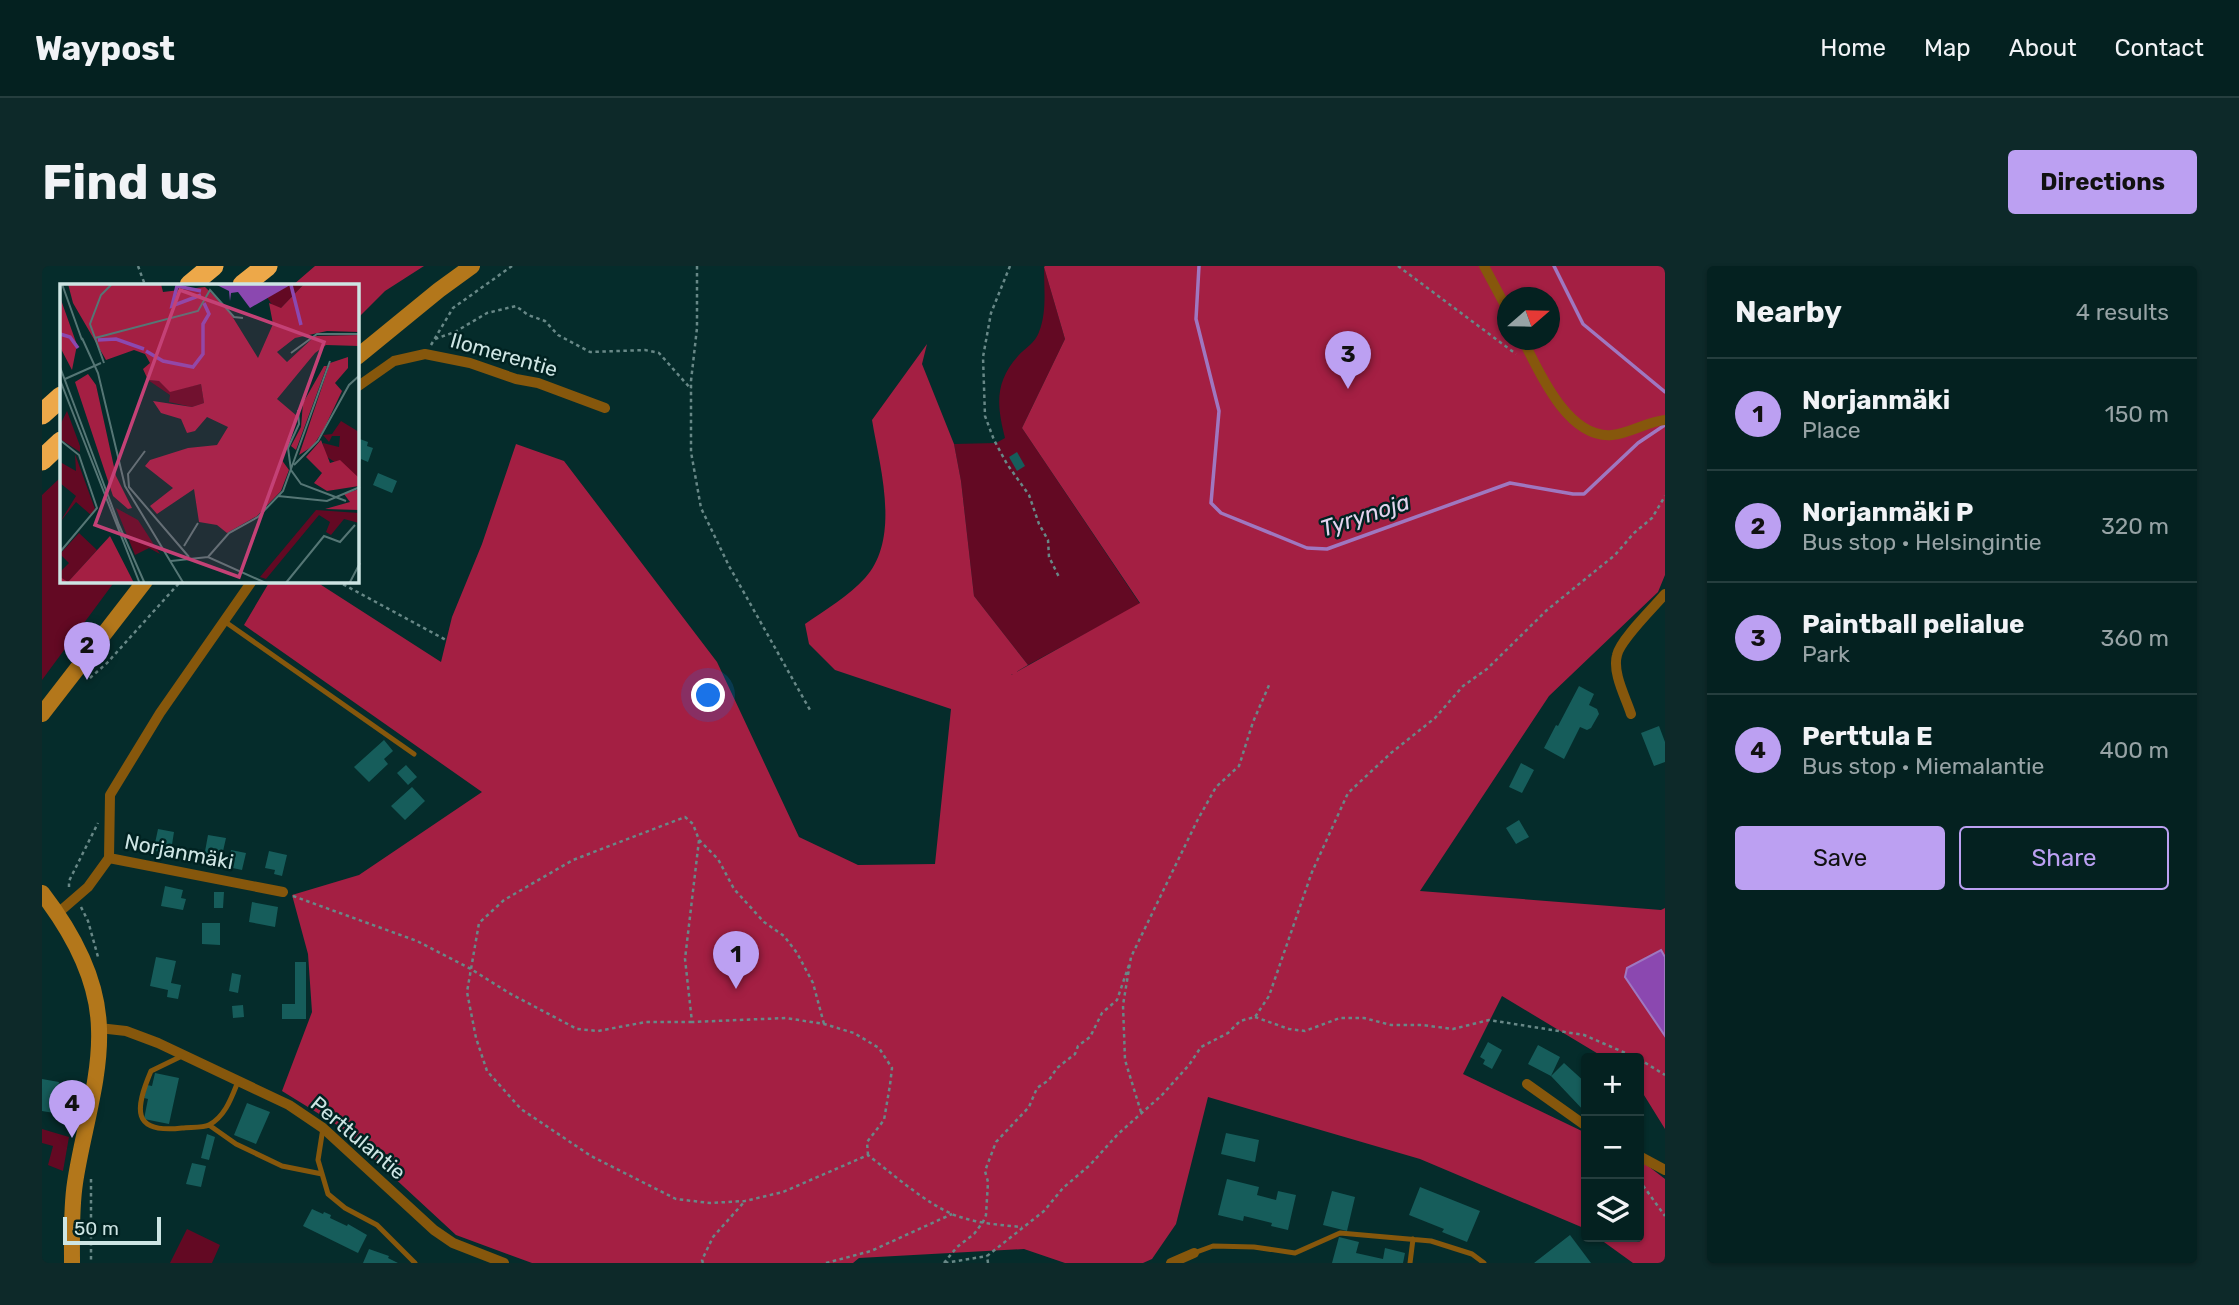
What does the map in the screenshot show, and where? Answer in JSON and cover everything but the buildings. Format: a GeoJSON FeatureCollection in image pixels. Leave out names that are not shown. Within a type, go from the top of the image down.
{"type":"FeatureCollection","features":[{"type":"Feature","properties":{"kind":"highway"},"geometry":{"type":"LineString","coordinates":[[191,284],[214,266]]}},
{"type":"Feature","properties":{"kind":"highway"},"geometry":{"type":"LineString","coordinates":[[244,284],[267,266]]}},
{"type":"Feature","properties":{"kind":"highway"},"geometry":{"type":"LineString","coordinates":[[42,414],[60,398]]}},
{"type":"Feature","properties":{"kind":"highway"},"geometry":{"type":"LineString","coordinates":[[42,460],[60,443]]}},
{"type":"Feature","properties":{"kind":"street"},"geometry":{"type":"LineString","coordinates":[[359,355],[472,266]]}},
{"type":"Feature","properties":{"kind":"street"},"geometry":{"type":"LineString","coordinates":[[1484,266],[1497,290]]}},
{"type":"Feature","properties":{"kind":"street"},"geometry":{"type":"LineString","coordinates":[[1528,350],[1552,394],[1573,420],[1587,430],[1612,435],[1651,421],[1665,420]]}},
{"type":"Feature","properties":{"kind":"street","name":"Ilomerentie"},"geometry":{"type":"LineString","coordinates":[[359,386],[394,361],[425,354],[470,363],[516,379],[538,383],[605,408]]}},
{"type":"Feature","properties":{"kind":"street"},"geometry":{"type":"LineString","coordinates":[[42,714],[143,583]]}},
{"type":"Feature","properties":{"kind":"street"},"geometry":{"type":"LineString","coordinates":[[58,913],[88,887],[109,858],[110,795],[160,713],[251,583]]}},
{"type":"Feature","properties":{"kind":"street"},"geometry":{"type":"LineString","coordinates":[[1631,714],[1617,672],[1617,654],[1638,624],[1665,594]]}},
{"type":"Feature","properties":{"kind":"street","name":"Norjanmäki"},"geometry":{"type":"LineString","coordinates":[[109,858],[283,892]]}},
{"type":"Feature","properties":{"kind":"street"},"geometry":{"type":"LineString","coordinates":[[42,893],[71,933],[83,960],[99,1028],[95,1072],[74,1184],[72,1263]]}},
{"type":"Feature","properties":{"kind":"street","name":"Perttulantie"},"geometry":{"type":"LineString","coordinates":[[99,1028],[138,1035],[239,1079],[289,1105],[323,1128],[434,1230],[453,1243],[504,1263]]}},
{"type":"Feature","properties":{"kind":"street"},"geometry":{"type":"LineString","coordinates":[[1527,1084],[1581,1122]]}},
{"type":"Feature","properties":{"kind":"street"},"geometry":{"type":"LineString","coordinates":[[1644,1159],[1665,1170]]}},
{"type":"Feature","properties":{"kind":"street"},"geometry":{"type":"LineString","coordinates":[[1171,1263],[1194,1253]]}},
{"type":"Feature","properties":{"kind":"lane"},"geometry":{"type":"LineString","coordinates":[[224,621],[414,754]]}},
{"type":"Feature","properties":{"kind":"lane"},"geometry":{"type":"LineString","coordinates":[[184,1055],[151,1071],[140,1105],[146,1125],[162,1130],[209,1125],[228,1107],[239,1079]]}},
{"type":"Feature","properties":{"kind":"lane"},"geometry":{"type":"LineString","coordinates":[[209,1125],[236,1144],[282,1166],[322,1174]]}},
{"type":"Feature","properties":{"kind":"lane"},"geometry":{"type":"LineString","coordinates":[[323,1128],[318,1160],[328,1194],[345,1208],[377,1225],[415,1263]]}},
{"type":"Feature","properties":{"kind":"lane"},"geometry":{"type":"LineString","coordinates":[[1194,1253],[1213,1246],[1254,1247],[1295,1253],[1340,1233],[1431,1241],[1472,1254],[1484,1263]]}},
{"type":"Feature","properties":{"kind":"lane"},"geometry":{"type":"LineString","coordinates":[[1410,1263],[1413,1239]]}},
{"type":"Feature","properties":{"kind":"path"},"geometry":{"type":"LineString","coordinates":[[138,266],[145,284]]}},
{"type":"Feature","properties":{"kind":"path"},"geometry":{"type":"LineString","coordinates":[[425,354],[453,307],[512,266]]}},
{"type":"Feature","properties":{"kind":"path"},"geometry":{"type":"LineString","coordinates":[[697,266],[691,452],[701,508],[729,566],[810,710]]}},
{"type":"Feature","properties":{"kind":"path"},"geometry":{"type":"LineString","coordinates":[[1010,266],[990,313],[983,357],[985,416],[1007,464],[1029,495],[1048,540],[1049,557],[1059,579]]}},
{"type":"Feature","properties":{"kind":"path"},"geometry":{"type":"LineString","coordinates":[[1398,266],[1517,355]]}},
{"type":"Feature","properties":{"kind":"path"},"geometry":{"type":"LineString","coordinates":[[435,339],[455,332],[487,313],[516,306],[528,315],[545,321],[558,335],[590,352],[645,350],[659,353],[691,389]]}},
{"type":"Feature","properties":{"kind":"path"},"geometry":{"type":"LineString","coordinates":[[1255,1017],[1269,996],[1312,872],[1348,793],[1391,753],[1436,718],[1463,686],[1487,669],[1548,610],[1615,555],[1634,533],[1652,518],[1665,496]]}},
{"type":"Feature","properties":{"kind":"path"},"geometry":{"type":"LineString","coordinates":[[87,680],[107,663],[179,583]]}},
{"type":"Feature","properties":{"kind":"path"},"geometry":{"type":"LineString","coordinates":[[341,583],[446,640]]}},
{"type":"Feature","properties":{"kind":"path"},"geometry":{"type":"LineString","coordinates":[[945,1263],[983,1222],[988,1182],[985,1171],[996,1142],[1028,1107],[1037,1088],[1075,1054],[1078,1046],[1090,1037],[1102,1013],[1117,1000],[1131,957],[1197,821],[1216,787],[1239,766],[1253,722],[1270,683]]}},
{"type":"Feature","properties":{"kind":"path"},"geometry":{"type":"LineString","coordinates":[[73,899],[69,891],[69,881],[88,847],[110,795]]}},
{"type":"Feature","properties":{"kind":"path"},"geometry":{"type":"LineString","coordinates":[[824,1024],[813,983],[797,953],[783,936],[764,922],[734,888],[718,859],[699,840],[693,824],[685,817],[573,860],[504,900],[479,923],[467,992],[476,1038],[487,1072],[521,1109],[591,1156],[676,1199],[710,1203],[745,1201],[783,1192],[868,1155]]}},
{"type":"Feature","properties":{"kind":"path"},"geometry":{"type":"LineString","coordinates":[[692,1022],[685,959],[699,840]]}},
{"type":"Feature","properties":{"kind":"path"},"geometry":{"type":"LineString","coordinates":[[283,892],[417,942],[577,1029],[598,1031],[646,1022],[786,1018],[854,1032],[879,1048],[892,1068],[884,1120],[867,1142],[868,1155],[900,1181],[952,1214],[983,1222],[1022,1227]]}},
{"type":"Feature","properties":{"kind":"path"},"geometry":{"type":"LineString","coordinates":[[1131,957],[1123,1004],[1125,1060],[1141,1112]]}},
{"type":"Feature","properties":{"kind":"path"},"geometry":{"type":"LineString","coordinates":[[945,1263],[987,1256],[1044,1211],[1118,1133],[1163,1095],[1189,1065],[1200,1047],[1228,1032],[1240,1021],[1255,1017],[1289,1029],[1305,1031],[1339,1018],[1364,1018],[1391,1025],[1453,1029],[1489,1020],[1584,1035],[1624,1053]]}},
{"type":"Feature","properties":{"kind":"path"},"geometry":{"type":"LineString","coordinates":[[1644,1063],[1665,1075]]}},
{"type":"Feature","properties":{"kind":"path"},"geometry":{"type":"LineString","coordinates":[[1644,1187],[1665,1216]]}},
{"type":"Feature","properties":{"kind":"path"},"geometry":{"type":"LineString","coordinates":[[703,1263],[713,1237],[745,1201]]}},
{"type":"Feature","properties":{"kind":"path"},"geometry":{"type":"LineString","coordinates":[[826,1263],[871,1251],[952,1214]]}},
{"type":"Feature","properties":{"kind":"path"},"geometry":{"type":"LineString","coordinates":[[987,1256],[988,1263]]}},
{"type":"Feature","properties":{"kind":"shaded area"},"geometry":{"type":"Polygon","coordinates":[[[315,266],[424,266],[385,291],[359,317],[359,284],[294,284],[315,266]]]}},
{"type":"Feature","properties":{"kind":"shaded area"},"geometry":{"type":"Polygon","coordinates":[[[1045,266],[1665,266],[1665,575],[1658,592],[1549,696],[1420,891],[1661,910],[1665,908],[1665,1129],[1644,1095],[1644,1053],[1597,1053],[1502,996],[1463,1074],[1581,1131],[1581,1227],[1420,1159],[1208,1097],[1176,1224],[1152,1259],[1143,1263],[1065,1263],[1024,1249],[859,1258],[853,1263],[532,1263],[456,1235],[337,1125],[282,1091],[312,1012],[308,954],[292,895],[359,875],[482,792],[244,625],[269,583],[318,583],[441,662],[452,617],[482,544],[516,444],[564,461],[717,662],[799,837],[858,865],[935,864],[951,709],[835,670],[809,644],[805,624],[852,591],[876,562],[885,523],[885,502],[872,420],[927,344],[922,364],[954,444],[961,481],[974,596],[1028,665],[1011,675],[1140,603],[1022,428],[1065,339],[1045,266]]]}},
{"type":"Feature","properties":{"kind":"shaded area"},"geometry":{"type":"Polygon","coordinates":[[[1044,267],[1065,339],[1022,428],[1140,604],[1028,665],[974,596],[961,481],[954,444],[996,443],[1005,438],[999,405],[1001,385],[1010,366],[1035,339],[1042,324],[1044,267]]]}},
{"type":"Feature","properties":{"kind":"shaded area"},"geometry":{"type":"Polygon","coordinates":[[[60,478],[60,583],[114,583],[42,680],[42,495],[60,478]]]}},
{"type":"Feature","properties":{"kind":"shaded area"},"geometry":{"type":"Polygon","coordinates":[[[1661,950],[1665,957],[1665,1036],[1625,977],[1627,968],[1661,950]]]}},
{"type":"Feature","properties":{"kind":"shaded area"},"geometry":{"type":"Polygon","coordinates":[[[42,1129],[69,1137],[63,1171],[48,1165],[53,1146],[42,1143],[42,1129]]]}},
{"type":"Feature","properties":{"kind":"shaded area"},"geometry":{"type":"Polygon","coordinates":[[[1644,1163],[1665,1179],[1665,1263],[1633,1263],[1604,1242],[1644,1242],[1644,1163]]]}},
{"type":"Feature","properties":{"kind":"shaded area"},"geometry":{"type":"Polygon","coordinates":[[[187,1229],[220,1245],[212,1263],[170,1263],[187,1229]]]}},
{"type":"Feature","properties":{"kind":"waterway","name":"Tyrynoja"},"geometry":{"type":"LineString","coordinates":[[1199,266],[1196,319],[1219,411],[1211,503],[1221,513],[1307,548],[1327,549],[1510,483],[1584,494],[1638,443],[1665,425]]}},
{"type":"Feature","properties":{"kind":"waterway"},"geometry":{"type":"LineString","coordinates":[[1554,266],[1583,324],[1665,392]]}},
{"type":"Feature","properties":{"kind":"place","name":"Paintball pelialue"},"geometry":{"type":"Point","coordinates":[1348,389]}},
{"type":"Feature","properties":{"kind":"place","name":"Norjanmäki P"},"geometry":{"type":"Point","coordinates":[87,680]}},
{"type":"Feature","properties":{"kind":"place","name":"Norjanmäki"},"geometry":{"type":"Point","coordinates":[736,989]}},
{"type":"Feature","properties":{"kind":"place","name":"Perttula E"},"geometry":{"type":"Point","coordinates":[72,1138]}}]}
